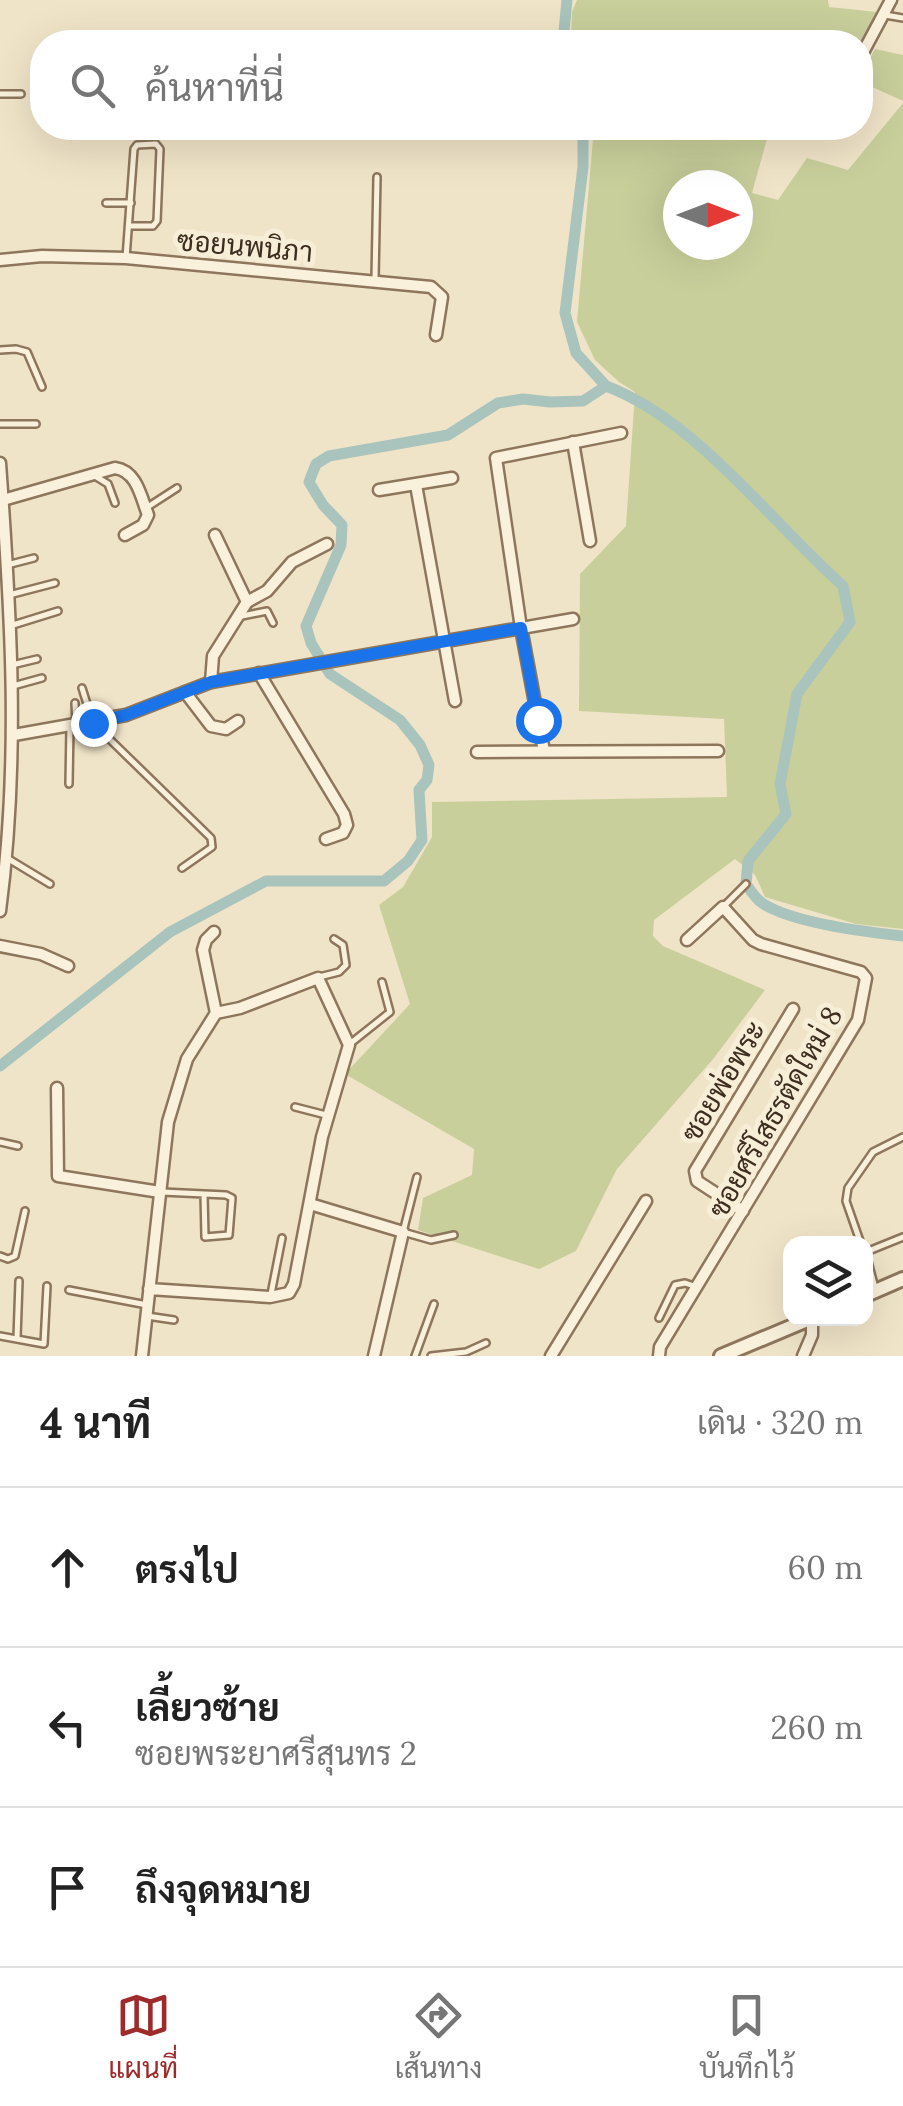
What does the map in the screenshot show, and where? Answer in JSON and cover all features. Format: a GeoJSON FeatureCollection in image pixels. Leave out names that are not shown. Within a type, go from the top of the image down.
{"type":"FeatureCollection","features":[{"type":"Feature","properties":{"kind":"street"},"geometry":{"type":"LineString","coordinates":[[873,36],[891,0]]}},
{"type":"Feature","properties":{"kind":"street","name":"ซอยนพนิภา"},"geometry":{"type":"LineString","coordinates":[[0,260],[42,256],[126,258],[375,279],[439,291],[442,297],[436,335]]}},
{"type":"Feature","properties":{"kind":"street"},"geometry":{"type":"LineString","coordinates":[[544,750],[496,458],[621,433]]}},
{"type":"Feature","properties":{"kind":"street"},"geometry":{"type":"LineString","coordinates":[[574,442],[590,541]]}},
{"type":"Feature","properties":{"kind":"street"},"geometry":{"type":"LineString","coordinates":[[0,463],[14,691],[7,858],[0,912]]}},
{"type":"Feature","properties":{"kind":"street"},"geometry":{"type":"LineString","coordinates":[[3,500],[92,474],[124,469],[132,476],[147,521],[125,534]]}},
{"type":"Feature","properties":{"kind":"street"},"geometry":{"type":"LineString","coordinates":[[379,490],[452,478]]}},
{"type":"Feature","properties":{"kind":"street"},"geometry":{"type":"LineString","coordinates":[[416,485],[456,701]]}},
{"type":"Feature","properties":{"kind":"street"},"geometry":{"type":"LineString","coordinates":[[214,535],[246,602]]}},
{"type":"Feature","properties":{"kind":"street"},"geometry":{"type":"LineString","coordinates":[[211,682],[213,656],[246,602],[268,591],[292,562],[327,544]]}},
{"type":"Feature","properties":{"kind":"street"},"geometry":{"type":"LineString","coordinates":[[14,735],[126,715],[211,682],[572,620]]}},
{"type":"Feature","properties":{"kind":"street"},"geometry":{"type":"LineString","coordinates":[[258,673],[344,814],[347,825],[343,832],[326,839]]}},
{"type":"Feature","properties":{"kind":"street"},"geometry":{"type":"LineString","coordinates":[[0,691],[14,691]]}},
{"type":"Feature","properties":{"kind":"street"},"geometry":{"type":"LineString","coordinates":[[186,692],[211,726],[226,729],[238,720]]}},
{"type":"Feature","properties":{"kind":"street"},"geometry":{"type":"LineString","coordinates":[[477,752],[718,751]]}},
{"type":"Feature","properties":{"kind":"street"},"geometry":{"type":"LineString","coordinates":[[687,940],[723,907]]}},
{"type":"Feature","properties":{"kind":"street","name":"ซอยศรีโสธรตัดใหม่ 8"},"geometry":{"type":"LineString","coordinates":[[659,1356],[660,1347],[858,1020],[866,978],[861,972],[753,940],[723,907]]}},
{"type":"Feature","properties":{"kind":"street"},"geometry":{"type":"LineString","coordinates":[[214,932],[203,950],[216,1013]]}},
{"type":"Feature","properties":{"kind":"street"},"geometry":{"type":"LineString","coordinates":[[0,946],[41,954],[68,966]]}},
{"type":"Feature","properties":{"kind":"street"},"geometry":{"type":"LineString","coordinates":[[142,1356],[149,1289],[168,1122],[197,1040],[216,1013],[240,1008],[318,978],[348,1045],[327,1116],[294,1284],[289,1293],[270,1296],[149,1289]]}},
{"type":"Feature","properties":{"kind":"street","name":"ซอยพ่อพระ"},"geometry":{"type":"LineString","coordinates":[[744,1211],[698,1182],[695,1171],[793,1009]]}},
{"type":"Feature","properties":{"kind":"street"},"geometry":{"type":"LineString","coordinates":[[56,1088],[58,1176],[160,1192]]}},
{"type":"Feature","properties":{"kind":"street"},"geometry":{"type":"LineString","coordinates":[[551,1356],[646,1201]]}},
{"type":"Feature","properties":{"kind":"street"},"geometry":{"type":"LineString","coordinates":[[310,1204],[403,1232],[374,1356]]}},
{"type":"Feature","properties":{"kind":"street"},"geometry":{"type":"LineString","coordinates":[[873,1292],[903,1280]]}},
{"type":"Feature","properties":{"kind":"street"},"geometry":{"type":"LineString","coordinates":[[722,1356],[793,1326]]}},
{"type":"Feature","properties":{"kind":"street"},"geometry":{"type":"LineString","coordinates":[[803,1356],[812,1326]]}},
{"type":"Feature","properties":{"kind":"street"},"geometry":{"type":"LineString","coordinates":[[745,1356],[754,1343]]}},
{"type":"Feature","properties":{"kind":"lane"},"geometry":{"type":"LineString","coordinates":[[885,15],[903,18]]}},
{"type":"Feature","properties":{"kind":"lane"},"geometry":{"type":"LineString","coordinates":[[0,94],[21,94]]}},
{"type":"Feature","properties":{"kind":"lane"},"geometry":{"type":"LineString","coordinates":[[126,258],[134,149],[137,144],[156,144],[160,149],[157,221],[152,226],[130,226]]}},
{"type":"Feature","properties":{"kind":"lane"},"geometry":{"type":"LineString","coordinates":[[375,279],[377,177]]}},
{"type":"Feature","properties":{"kind":"lane"},"geometry":{"type":"LineString","coordinates":[[106,203],[132,204]]}},
{"type":"Feature","properties":{"kind":"lane"},"geometry":{"type":"LineString","coordinates":[[0,350],[16,348],[27,352],[42,387]]}},
{"type":"Feature","properties":{"kind":"lane"},"geometry":{"type":"LineString","coordinates":[[0,424],[36,424]]}},
{"type":"Feature","properties":{"kind":"lane"},"geometry":{"type":"LineString","coordinates":[[92,474],[108,484],[115,504]]}},
{"type":"Feature","properties":{"kind":"lane"},"geometry":{"type":"LineString","coordinates":[[145,508],[178,488]]}},
{"type":"Feature","properties":{"kind":"lane"},"geometry":{"type":"LineString","coordinates":[[6,565],[34,558]]}},
{"type":"Feature","properties":{"kind":"lane"},"geometry":{"type":"LineString","coordinates":[[8,595],[55,583]]}},
{"type":"Feature","properties":{"kind":"lane"},"geometry":{"type":"LineString","coordinates":[[239,616],[267,611],[274,624]]}},
{"type":"Feature","properties":{"kind":"lane"},"geometry":{"type":"LineString","coordinates":[[10,626],[58,612]]}},
{"type":"Feature","properties":{"kind":"lane"},"geometry":{"type":"LineString","coordinates":[[12,665],[37,659]]}},
{"type":"Feature","properties":{"kind":"lane"},"geometry":{"type":"LineString","coordinates":[[14,691],[42,678]]}},
{"type":"Feature","properties":{"kind":"lane"},"geometry":{"type":"LineString","coordinates":[[82,688],[93,723],[211,838],[212,847],[182,868]]}},
{"type":"Feature","properties":{"kind":"lane"},"geometry":{"type":"LineString","coordinates":[[69,784],[75,703]]}},
{"type":"Feature","properties":{"kind":"lane"},"geometry":{"type":"LineString","coordinates":[[7,858],[50,884]]}},
{"type":"Feature","properties":{"kind":"lane"},"geometry":{"type":"LineString","coordinates":[[723,907],[746,884]]}},
{"type":"Feature","properties":{"kind":"lane"},"geometry":{"type":"LineString","coordinates":[[318,978],[340,972],[346,965],[343,945],[334,939]]}},
{"type":"Feature","properties":{"kind":"lane"},"geometry":{"type":"LineString","coordinates":[[348,1045],[390,1012],[382,982]]}},
{"type":"Feature","properties":{"kind":"lane"},"geometry":{"type":"LineString","coordinates":[[296,1106],[327,1116]]}},
{"type":"Feature","properties":{"kind":"lane"},"geometry":{"type":"LineString","coordinates":[[858,1236],[846,1201],[848,1188],[873,1152],[903,1137]]}},
{"type":"Feature","properties":{"kind":"lane"},"geometry":{"type":"LineString","coordinates":[[0,1142],[18,1146]]}},
{"type":"Feature","properties":{"kind":"lane"},"geometry":{"type":"LineString","coordinates":[[417,1178],[403,1232],[431,1240],[454,1236]]}},
{"type":"Feature","properties":{"kind":"lane"},"geometry":{"type":"LineString","coordinates":[[160,1192],[204,1194],[232,1198],[230,1235],[203,1234],[204,1194]]}},
{"type":"Feature","properties":{"kind":"lane"},"geometry":{"type":"LineString","coordinates":[[0,1256],[15,1256],[25,1212]]}},
{"type":"Feature","properties":{"kind":"lane"},"geometry":{"type":"LineString","coordinates":[[873,1250],[903,1237]]}},
{"type":"Feature","properties":{"kind":"lane"},"geometry":{"type":"LineString","coordinates":[[270,1296],[282,1238]]}},
{"type":"Feature","properties":{"kind":"lane"},"geometry":{"type":"LineString","coordinates":[[16,1339],[19,1282]]}},
{"type":"Feature","properties":{"kind":"lane"},"geometry":{"type":"LineString","coordinates":[[659,1318],[674,1285],[685,1282],[697,1288]]}},
{"type":"Feature","properties":{"kind":"lane"},"geometry":{"type":"LineString","coordinates":[[0,1336],[44,1344],[46,1286]]}},
{"type":"Feature","properties":{"kind":"lane"},"geometry":{"type":"LineString","coordinates":[[69,1290],[174,1320]]}},
{"type":"Feature","properties":{"kind":"lane"},"geometry":{"type":"LineString","coordinates":[[416,1356],[434,1304]]}},
{"type":"Feature","properties":{"kind":"lane"},"geometry":{"type":"LineString","coordinates":[[431,1356],[466,1352],[486,1343]]}},
{"type":"Feature","properties":{"kind":"green space"},"geometry":{"type":"Polygon","coordinates":[[[577,0],[828,0],[829,7],[877,12],[868,30],[571,30],[577,0]]]}},
{"type":"Feature","properties":{"kind":"green space"},"geometry":{"type":"Polygon","coordinates":[[[875,49],[903,55],[903,101],[873,87],[875,49]]]}},
{"type":"Feature","properties":{"kind":"green space"},"geometry":{"type":"Polygon","coordinates":[[[903,103],[903,929],[856,924],[765,897],[755,875],[735,859],[654,920],[653,936],[663,946],[765,990],[714,1058],[617,1169],[576,1251],[539,1269],[418,1230],[423,1198],[472,1175],[474,1149],[345,1074],[410,1004],[379,905],[403,887],[432,837],[432,802],[727,797],[724,719],[579,711],[580,574],[626,526],[635,392],[595,360],[577,322],[593,140],[767,140],[753,189],[753,170],[663,170],[663,260],[753,260],[753,193],[778,200],[807,158],[848,170],[903,103]]]}},
{"type":"Feature","properties":{"kind":"waterway"},"geometry":{"type":"LineString","coordinates":[[564,30],[567,0]]}},
{"type":"Feature","properties":{"kind":"waterway"},"geometry":{"type":"LineString","coordinates":[[583,140],[565,313],[576,353],[606,386]]}},
{"type":"Feature","properties":{"kind":"waterway"},"geometry":{"type":"LineString","coordinates":[[0,1066],[170,932],[266,881],[384,881],[408,861],[422,840],[419,790],[427,780],[429,765],[420,745],[400,720],[330,674],[311,643],[306,626],[341,545],[342,525],[309,482],[316,464],[329,456],[448,435],[498,403],[523,399],[583,401],[606,386],[639,401],[701,447],[843,586],[850,622],[797,694],[780,784],[786,814],[748,861],[746,884],[762,903],[791,916],[903,936]]}},
{"type":"Feature","properties":{"kind":"route"},"geometry":{"type":"LineString","coordinates":[[93,723],[126,715],[211,682],[521,628],[538,720]]}}]}
